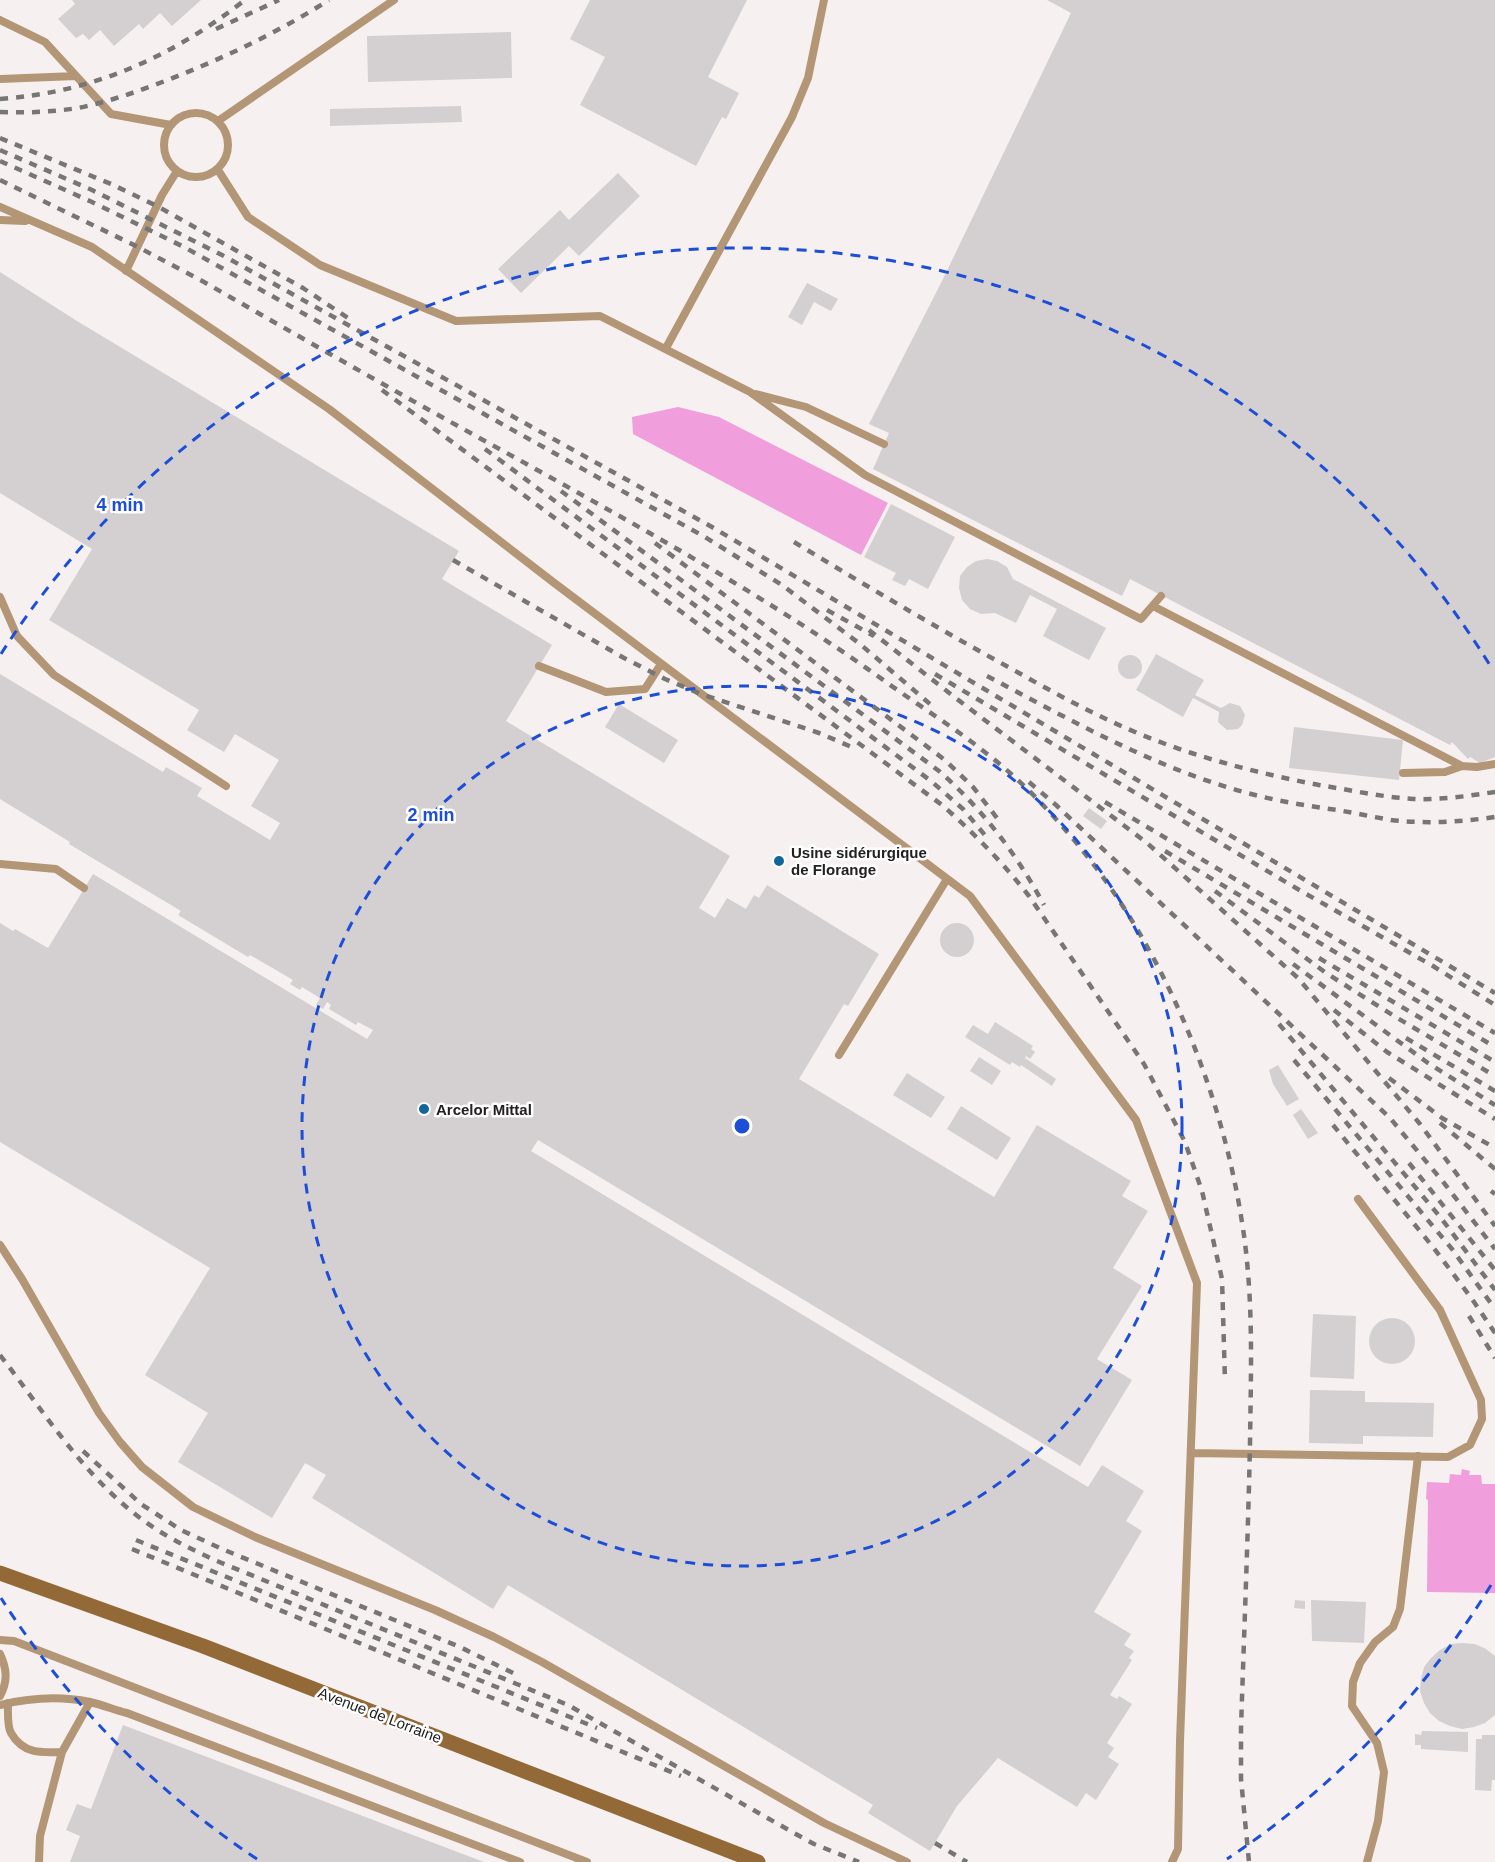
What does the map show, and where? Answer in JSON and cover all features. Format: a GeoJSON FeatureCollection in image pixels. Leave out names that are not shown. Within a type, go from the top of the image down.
{"type":"FeatureCollection","features":[{"type":"Feature","properties":{"kind":"main road","name":"Avenue de Lorraine"},"geometry":{"type":"LineString","coordinates":[[0,1574],[203,1646],[758,1862]]}},
{"type":"Feature","properties":{"kind":"lane"},"geometry":{"type":"LineString","coordinates":[[218,121],[394,0]]}},
{"type":"Feature","properties":{"kind":"lane"},"geometry":{"type":"LineString","coordinates":[[666,348],[792,117],[808,78],[824,0]]}},
{"type":"Feature","properties":{"kind":"lane"},"geometry":{"type":"LineString","coordinates":[[0,20],[45,42],[111,114],[171,124]]}},
{"type":"Feature","properties":{"kind":"lane"},"geometry":{"type":"LineString","coordinates":[[0,79],[76,76]]}},
{"type":"Feature","properties":{"kind":"lane"},"geometry":{"type":"LineString","coordinates":[[199,113],[218,121],[225,129],[228,150],[225,161],[218,170],[197,177],[186,176],[177,171],[169,163],[165,154],[166,133],[171,124],[189,114],[199,113]]}},
{"type":"Feature","properties":{"kind":"lane"},"geometry":{"type":"LineString","coordinates":[[218,170],[248,217],[320,265],[456,321],[600,316],[750,392],[865,475],[1141,619],[1161,596]]}},
{"type":"Feature","properties":{"kind":"lane"},"geometry":{"type":"LineString","coordinates":[[126,271],[162,195],[177,171]]}},
{"type":"Feature","properties":{"kind":"lane"},"geometry":{"type":"LineString","coordinates":[[0,207],[92,247],[329,409],[970,897],[1136,1120],[1197,1282],[1178,1849],[1172,1862]]}},
{"type":"Feature","properties":{"kind":"lane"},"geometry":{"type":"LineString","coordinates":[[0,220],[32,221]]}},
{"type":"Feature","properties":{"kind":"lane"},"geometry":{"type":"LineString","coordinates":[[750,392],[806,407],[884,444]]}},
{"type":"Feature","properties":{"kind":"lane"},"geometry":{"type":"LineString","coordinates":[[0,597],[17,636],[54,675],[226,786]]}},
{"type":"Feature","properties":{"kind":"lane"},"geometry":{"type":"LineString","coordinates":[[1153,606],[1462,766]]}},
{"type":"Feature","properties":{"kind":"lane"},"geometry":{"type":"LineString","coordinates":[[539,666],[606,692],[645,689],[661,664]]}},
{"type":"Feature","properties":{"kind":"lane"},"geometry":{"type":"LineString","coordinates":[[1403,772],[1445,772],[1462,766],[1477,767],[1495,764]]}},
{"type":"Feature","properties":{"kind":"lane"},"geometry":{"type":"LineString","coordinates":[[0,864],[56,869],[84,888]]}},
{"type":"Feature","properties":{"kind":"lane"},"geometry":{"type":"LineString","coordinates":[[839,1055],[947,879]]}},
{"type":"Feature","properties":{"kind":"lane"},"geometry":{"type":"LineString","coordinates":[[1191,1453],[1448,1457],[1470,1445],[1482,1419],[1481,1400],[1440,1310],[1358,1199]]}},
{"type":"Feature","properties":{"kind":"lane"},"geometry":{"type":"LineString","coordinates":[[0,1245],[99,1413],[120,1442],[142,1467],[193,1507],[255,1537],[435,1610],[494,1637],[824,1823],[907,1862]]}},
{"type":"Feature","properties":{"kind":"lane"},"geometry":{"type":"LineString","coordinates":[[1367,1862],[1378,1821],[1384,1772],[1377,1743],[1352,1706],[1353,1682],[1360,1663],[1374,1641],[1393,1627],[1400,1609],[1418,1456]]}},
{"type":"Feature","properties":{"kind":"lane"},"geometry":{"type":"LineString","coordinates":[[0,1640],[14,1641],[587,1862]]}},
{"type":"Feature","properties":{"kind":"lane"},"geometry":{"type":"LineString","coordinates":[[0,1654],[5,1665],[6,1677],[0,1696]]}},
{"type":"Feature","properties":{"kind":"lane"},"geometry":{"type":"LineString","coordinates":[[62,1752],[38,1753],[23,1747],[10,1731],[4,1704],[24,1700],[59,1699],[90,1702],[127,1713],[520,1862]]}},
{"type":"Feature","properties":{"kind":"lane"},"geometry":{"type":"LineString","coordinates":[[39,1862],[40,1836],[62,1752],[90,1702]]}},
{"type":"Feature","properties":{"kind":"shaded area"},"geometry":{"type":"Polygon","coordinates":[[[678,407],[719,417],[888,503],[861,555],[633,434],[632,417],[678,407]]]}},
{"type":"Feature","properties":{"kind":"shaded area"},"geometry":{"type":"Polygon","coordinates":[[[1462,1469],[1470,1471],[1469,1475],[1481,1475],[1482,1484],[1495,1484],[1495,1593],[1427,1592],[1427,1482],[1449,1483],[1450,1474],[1461,1475],[1462,1469]]]}},
{"type":"Feature","properties":{"kind":"building"},"geometry":{"type":"Polygon","coordinates":[[[72,0],[201,0],[172,26],[160,13],[143,29],[139,24],[114,46],[100,30],[89,40],[83,34],[76,38],[58,19],[75,4],[72,0]]]}},
{"type":"Feature","properties":{"kind":"building"},"geometry":{"type":"Polygon","coordinates":[[[590,0],[747,0],[708,77],[739,93],[726,119],[722,117],[696,166],[580,105],[605,57],[570,39],[590,0]]]}},
{"type":"Feature","properties":{"kind":"building"},"geometry":{"type":"Polygon","coordinates":[[[1047,0],[1495,0],[1495,757],[1480,763],[1470,757],[1468,759],[1452,742],[1450,745],[1130,579],[1122,596],[873,469],[889,433],[869,424],[942,281],[1071,13],[1047,0]]]}},
{"type":"Feature","properties":{"kind":"building"},"geometry":{"type":"Polygon","coordinates":[[[511,32],[512,78],[368,82],[367,36],[511,32]]]}},
{"type":"Feature","properties":{"kind":"building"},"geometry":{"type":"Polygon","coordinates":[[[461,106],[462,122],[330,126],[330,109],[461,106]]]}},
{"type":"Feature","properties":{"kind":"building"},"geometry":{"type":"Polygon","coordinates":[[[618,173],[640,196],[579,256],[569,246],[521,293],[498,269],[560,210],[569,220],[618,173]]]}},
{"type":"Feature","properties":{"kind":"building","name":"Arcelor Mittal"},"geometry":{"type":"Polygon","coordinates":[[[0,272],[77,321],[459,551],[442,579],[552,645],[506,721],[730,856],[699,908],[715,918],[727,898],[746,909],[754,895],[759,898],[767,885],[879,954],[848,1006],[844,1004],[799,1079],[994,1197],[1037,1125],[1131,1181],[1122,1196],[1148,1211],[1113,1268],[1142,1286],[1097,1359],[1132,1380],[1080,1466],[538,1140],[531,1151],[1088,1487],[1102,1465],[1144,1491],[1126,1521],[1142,1531],[1094,1612],[1131,1634],[1124,1645],[1134,1651],[1129,1658],[1132,1660],[1110,1695],[1117,1699],[1119,1696],[1132,1704],[1107,1743],[1114,1748],[1108,1757],[1119,1764],[1096,1800],[1086,1793],[1077,1807],[998,1758],[957,1806],[930,1851],[868,1813],[873,1805],[508,1585],[493,1609],[312,1498],[326,1475],[305,1463],[272,1518],[178,1462],[208,1413],[145,1375],[210,1268],[0,1142],[0,923],[48,948],[93,874],[367,1039],[373,1030],[358,1022],[356,1025],[329,1009],[331,1005],[327,1002],[323,1009],[316,1005],[320,998],[302,987],[300,990],[290,984],[293,980],[250,955],[248,957],[178,915],[181,911],[69,844],[70,842],[0,799],[0,674],[163,772],[166,767],[202,788],[197,796],[270,840],[280,823],[251,806],[279,760],[235,734],[224,752],[187,730],[199,710],[49,620],[92,549],[0,493],[0,272]]]}},
{"type":"Feature","properties":{"kind":"building"},"geometry":{"type":"Polygon","coordinates":[[[807,283],[838,299],[831,311],[814,302],[802,325],[788,317],[807,283]]]}},
{"type":"Feature","properties":{"kind":"building"},"geometry":{"type":"Polygon","coordinates":[[[891,504],[955,537],[928,589],[909,579],[905,586],[892,580],[896,573],[864,557],[891,504]]]}},
{"type":"Feature","properties":{"kind":"building"},"geometry":{"type":"Polygon","coordinates":[[[987,559],[997,561],[1007,567],[1013,579],[1106,628],[1089,660],[1043,636],[1057,609],[1030,595],[1016,623],[995,613],[981,614],[970,609],[962,600],[959,588],[960,576],[976,561],[987,559]]]}},
{"type":"Feature","properties":{"kind":"building"},"geometry":{"type":"Polygon","coordinates":[[[1156,654],[1204,680],[1195,695],[1221,708],[1230,703],[1240,706],[1245,715],[1242,725],[1238,729],[1227,730],[1218,722],[1219,712],[1193,698],[1183,717],[1136,690],[1156,654]]]}},
{"type":"Feature","properties":{"kind":"building"},"geometry":{"type":"Polygon","coordinates":[[[1130,655],[1139,658],[1142,667],[1139,676],[1130,679],[1121,676],[1118,667],[1121,658],[1130,655]]]}},
{"type":"Feature","properties":{"kind":"building"},"geometry":{"type":"Polygon","coordinates":[[[619,704],[678,740],[664,763],[605,727],[619,704]]]}},
{"type":"Feature","properties":{"kind":"building"},"geometry":{"type":"Polygon","coordinates":[[[1294,727],[1403,740],[1399,780],[1289,768],[1294,727]]]}},
{"type":"Feature","properties":{"kind":"building"},"geometry":{"type":"Polygon","coordinates":[[[1089,808],[1107,821],[1101,829],[1083,816],[1089,808]]]}},
{"type":"Feature","properties":{"kind":"building"},"geometry":{"type":"Polygon","coordinates":[[[957,923],[969,928],[974,940],[969,952],[957,957],[945,952],[940,940],[945,928],[957,923]]]}},
{"type":"Feature","properties":{"kind":"building"},"geometry":{"type":"Polygon","coordinates":[[[995,1022],[1033,1046],[1031,1049],[1035,1052],[1030,1059],[1026,1056],[1025,1058],[1056,1079],[1052,1086],[1021,1065],[1020,1067],[1012,1062],[1010,1065],[965,1037],[973,1025],[988,1034],[995,1022]]]}},
{"type":"Feature","properties":{"kind":"building"},"geometry":{"type":"Polygon","coordinates":[[[979,1057],[1001,1071],[992,1085],[970,1071],[979,1057]]]}},
{"type":"Feature","properties":{"kind":"building"},"geometry":{"type":"Polygon","coordinates":[[[1278,1065],[1299,1099],[1287,1106],[1273,1084],[1269,1070],[1278,1065]]]}},
{"type":"Feature","properties":{"kind":"building"},"geometry":{"type":"Polygon","coordinates":[[[907,1073],[945,1097],[931,1118],[893,1095],[907,1073]]]}},
{"type":"Feature","properties":{"kind":"building"},"geometry":{"type":"Polygon","coordinates":[[[961,1106],[1011,1138],[997,1160],[947,1129],[961,1106]]]}},
{"type":"Feature","properties":{"kind":"building"},"geometry":{"type":"Polygon","coordinates":[[[1301,1109],[1318,1133],[1308,1139],[1293,1115],[1301,1109]]]}},
{"type":"Feature","properties":{"kind":"building"},"geometry":{"type":"Polygon","coordinates":[[[1313,1314],[1356,1316],[1354,1379],[1310,1377],[1313,1314]]]}},
{"type":"Feature","properties":{"kind":"building"},"geometry":{"type":"Polygon","coordinates":[[[1392,1318],[1408,1325],[1415,1341],[1408,1357],[1392,1364],[1376,1357],[1369,1341],[1376,1325],[1392,1318]]]}},
{"type":"Feature","properties":{"kind":"building"},"geometry":{"type":"Polygon","coordinates":[[[1310,1390],[1365,1391],[1365,1402],[1434,1403],[1433,1437],[1363,1436],[1363,1444],[1309,1443],[1310,1390]]]}},
{"type":"Feature","properties":{"kind":"building"},"geometry":{"type":"Polygon","coordinates":[[[1295,1600],[1305,1601],[1305,1609],[1294,1608],[1295,1600]]]}},
{"type":"Feature","properties":{"kind":"building"},"geometry":{"type":"Polygon","coordinates":[[[1311,1600],[1366,1602],[1364,1643],[1312,1641],[1311,1600]]]}},
{"type":"Feature","properties":{"kind":"building"},"geometry":{"type":"Polygon","coordinates":[[[1451,1644],[1475,1644],[1495,1656],[1495,1715],[1485,1723],[1462,1729],[1439,1721],[1430,1713],[1420,1691],[1424,1667],[1431,1658],[1451,1644]]]}},
{"type":"Feature","properties":{"kind":"building"},"geometry":{"type":"Polygon","coordinates":[[[123,1725],[484,1862],[70,1862],[80,1836],[66,1830],[77,1804],[91,1809],[123,1725]]]}},
{"type":"Feature","properties":{"kind":"building"},"geometry":{"type":"Polygon","coordinates":[[[1422,1731],[1468,1732],[1468,1752],[1421,1749],[1421,1745],[1415,1745],[1415,1734],[1421,1735],[1422,1731]]]}},
{"type":"Feature","properties":{"kind":"building"},"geometry":{"type":"Polygon","coordinates":[[[1482,1735],[1495,1735],[1495,1780],[1492,1780],[1491,1791],[1475,1790],[1476,1739],[1482,1739],[1482,1735]]]}},
{"type":"Feature","properties":{"kind":"railway"},"geometry":{"type":"LineString","coordinates":[[0,99],[67,89],[130,69],[188,39],[245,0]]}},
{"type":"Feature","properties":{"kind":"railway"},"geometry":{"type":"LineString","coordinates":[[216,29],[279,0]]}},
{"type":"Feature","properties":{"kind":"railway"},"geometry":{"type":"LineString","coordinates":[[0,112],[39,112],[78,108],[133,93],[228,54],[329,0]]}},
{"type":"Feature","properties":{"kind":"railway"},"geometry":{"type":"LineString","coordinates":[[0,138],[111,184],[157,206],[303,288],[348,318]]}},
{"type":"Feature","properties":{"kind":"railway"},"geometry":{"type":"LineString","coordinates":[[0,150],[92,190],[222,255],[712,527],[1495,993]]}},
{"type":"Feature","properties":{"kind":"railway"},"geometry":{"type":"LineString","coordinates":[[0,161],[92,202],[184,247],[705,537],[782,585],[860,644],[930,704]]}},
{"type":"Feature","properties":{"kind":"railway"},"geometry":{"type":"LineString","coordinates":[[0,180],[204,282],[750,592],[953,728],[1001,765],[1050,813],[1100,873],[1130,917],[1180,1013],[1217,1114],[1231,1165],[1241,1216],[1248,1273],[1251,1329],[1241,1729],[1241,1779],[1249,1862]]}},
{"type":"Feature","properties":{"kind":"railway"},"geometry":{"type":"LineString","coordinates":[[382,390],[942,805],[977,837],[1009,872],[1029,896],[1144,1064],[1185,1142],[1202,1191],[1222,1279],[1225,1381]]}},
{"type":"Feature","properties":{"kind":"railway"},"geometry":{"type":"LineString","coordinates":[[485,449],[931,781],[963,809],[989,840]]}},
{"type":"Feature","properties":{"kind":"railway"},"geometry":{"type":"LineString","coordinates":[[561,491],[939,771],[998,833],[1044,905]]}},
{"type":"Feature","properties":{"kind":"railway"},"geometry":{"type":"LineString","coordinates":[[794,542],[928,622],[1056,694],[1157,741],[1272,775],[1390,797],[1433,799],[1495,792]]}},
{"type":"Feature","properties":{"kind":"railway"},"geometry":{"type":"LineString","coordinates":[[655,543],[945,760],[973,787],[997,818]]}},
{"type":"Feature","properties":{"kind":"railway"},"geometry":{"type":"LineString","coordinates":[[453,560],[665,679],[701,694],[819,733],[854,748]]}},
{"type":"Feature","properties":{"kind":"railway"},"geometry":{"type":"LineString","coordinates":[[827,610],[874,636]]}},
{"type":"Feature","properties":{"kind":"railway"},"geometry":{"type":"LineString","coordinates":[[869,630],[1147,843],[1298,978],[1420,1124],[1495,1226]]}},
{"type":"Feature","properties":{"kind":"railway"},"geometry":{"type":"LineString","coordinates":[[935,674],[1301,891],[1433,966],[1495,1005]]}},
{"type":"Feature","properties":{"kind":"railway"},"geometry":{"type":"LineString","coordinates":[[987,676],[1136,752],[1243,792],[1391,820],[1443,822],[1495,817]]}},
{"type":"Feature","properties":{"kind":"railway"},"geometry":{"type":"LineString","coordinates":[[1029,782],[1390,1118],[1495,1249]]}},
{"type":"Feature","properties":{"kind":"railway"},"geometry":{"type":"LineString","coordinates":[[1105,802],[1495,1033]]}},
{"type":"Feature","properties":{"kind":"railway"},"geometry":{"type":"LineString","coordinates":[[1165,851],[1495,1047]]}},
{"type":"Feature","properties":{"kind":"railway"},"geometry":{"type":"LineString","coordinates":[[1215,891],[1326,973],[1495,1076]]}},
{"type":"Feature","properties":{"kind":"railway"},"geometry":{"type":"LineString","coordinates":[[1319,958],[1495,1062]]}},
{"type":"Feature","properties":{"kind":"railway"},"geometry":{"type":"LineString","coordinates":[[1293,964],[1428,1063],[1495,1105]]}},
{"type":"Feature","properties":{"kind":"railway"},"geometry":{"type":"LineString","coordinates":[[1334,1010],[1387,1052],[1495,1119]]}},
{"type":"Feature","properties":{"kind":"railway"},"geometry":{"type":"LineString","coordinates":[[1279,1024],[1441,1218],[1495,1290]]}},
{"type":"Feature","properties":{"kind":"railway"},"geometry":{"type":"LineString","coordinates":[[1406,1038],[1495,1091]]}},
{"type":"Feature","properties":{"kind":"railway"},"geometry":{"type":"LineString","coordinates":[[1294,1060],[1452,1249],[1495,1309]]}},
{"type":"Feature","properties":{"kind":"railway"},"geometry":{"type":"LineString","coordinates":[[1389,1078],[1442,1118],[1495,1148]]}},
{"type":"Feature","properties":{"kind":"railway"},"geometry":{"type":"LineString","coordinates":[[1440,1123],[1495,1169]]}},
{"type":"Feature","properties":{"kind":"railway"},"geometry":{"type":"LineString","coordinates":[[1333,1125],[1433,1247],[1495,1333]]}},
{"type":"Feature","properties":{"kind":"railway"},"geometry":{"type":"LineString","coordinates":[[1409,1163],[1495,1270]]}},
{"type":"Feature","properties":{"kind":"railway"},"geometry":{"type":"LineString","coordinates":[[1491,1191],[1495,1194]]}},
{"type":"Feature","properties":{"kind":"railway"},"geometry":{"type":"LineString","coordinates":[[1469,1316],[1495,1358]]}},
{"type":"Feature","properties":{"kind":"railway"},"geometry":{"type":"LineString","coordinates":[[0,1355],[77,1456],[111,1493],[140,1518],[183,1545],[568,1705],[814,1844],[859,1862]]}},
{"type":"Feature","properties":{"kind":"railway"},"geometry":{"type":"LineString","coordinates":[[83,1451],[141,1504],[181,1530],[460,1647],[519,1676]]}},
{"type":"Feature","properties":{"kind":"railway"},"geometry":{"type":"LineString","coordinates":[[136,1540],[597,1728]]}},
{"type":"Feature","properties":{"kind":"railway"},"geometry":{"type":"LineString","coordinates":[[132,1549],[681,1776]]}},
{"type":"Feature","properties":{"kind":"railway"},"geometry":{"type":"LineString","coordinates":[[935,1843],[967,1862]]}},
{"type":"Feature","properties":{"kind":"place","name":"Usine sidérurgique de Florange"},"geometry":{"type":"Point","coordinates":[779,861]}},
{"type":"Feature","properties":{"kind":"place","name":"Arcelor Mittal"},"geometry":{"type":"Point","coordinates":[424,1109]}}]}
